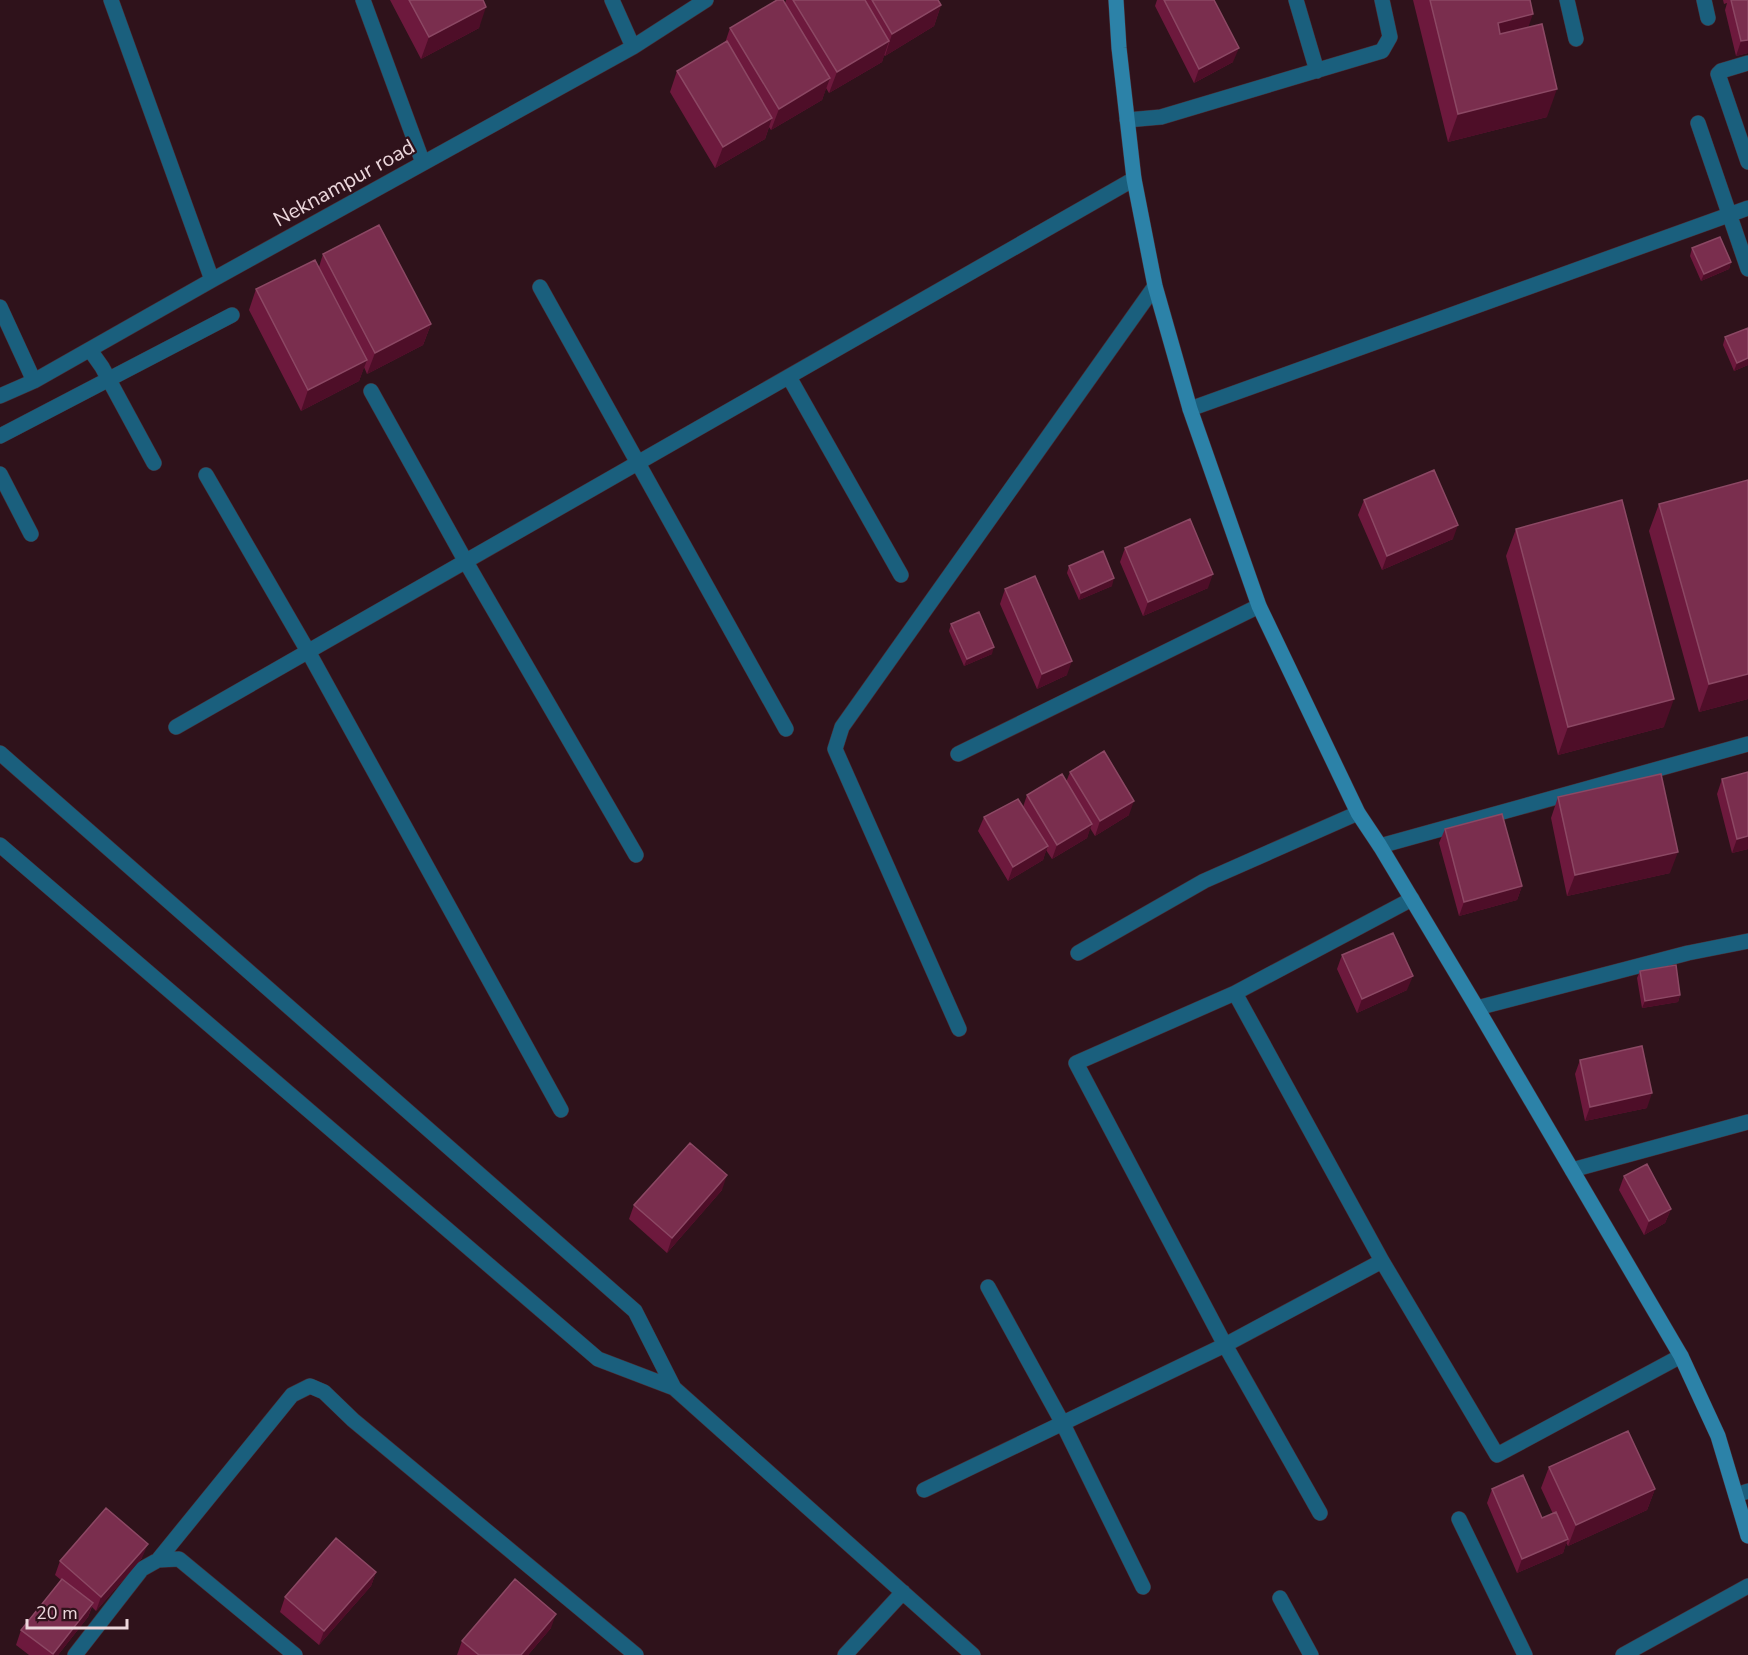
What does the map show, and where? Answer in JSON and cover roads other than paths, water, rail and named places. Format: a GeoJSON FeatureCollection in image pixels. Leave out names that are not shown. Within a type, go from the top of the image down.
{"type":"FeatureCollection","features":[{"type":"Feature","properties":{"kind":"street"},"geometry":{"type":"LineString","coordinates":[[111,0],[212,280]]}},
{"type":"Feature","properties":{"kind":"street"},"geometry":{"type":"LineString","coordinates":[[363,0],[423,163]]}},
{"type":"Feature","properties":{"kind":"street"},"geometry":{"type":"LineString","coordinates":[[612,0],[633,47]]}},
{"type":"Feature","properties":{"kind":"street","name":"Neknampur road"},"geometry":{"type":"LineString","coordinates":[[0,396],[34,381],[633,47],[706,0]]}},
{"type":"Feature","properties":{"kind":"street"},"geometry":{"type":"LineString","coordinates":[[1116,0],[1134,179],[1155,286],[1191,409],[1259,606],[1358,813],[1412,899],[1682,1356],[1742,1493],[1748,1536]]}},
{"type":"Feature","properties":{"kind":"street"},"geometry":{"type":"LineString","coordinates":[[1296,0],[1317,70]]}},
{"type":"Feature","properties":{"kind":"street"},"geometry":{"type":"LineString","coordinates":[[1127,120],[1161,117],[1382,51],[1390,37],[1382,0]]}},
{"type":"Feature","properties":{"kind":"street"},"geometry":{"type":"LineString","coordinates":[[1567,0],[1576,39]]}},
{"type":"Feature","properties":{"kind":"street"},"geometry":{"type":"LineString","coordinates":[[1704,0],[1708,18]]}},
{"type":"Feature","properties":{"kind":"street"},"geometry":{"type":"LineString","coordinates":[[1748,63],[1721,70],[1718,74],[1748,162]]}},
{"type":"Feature","properties":{"kind":"street"},"geometry":{"type":"LineString","coordinates":[[1698,123],[1748,269]]}},
{"type":"Feature","properties":{"kind":"street"},"geometry":{"type":"LineString","coordinates":[[176,727],[1134,179]]}},
{"type":"Feature","properties":{"kind":"street"},"geometry":{"type":"LineString","coordinates":[[1191,409],[1748,208]]}},
{"type":"Feature","properties":{"kind":"street"},"geometry":{"type":"LineString","coordinates":[[959,1029],[835,749],[842,727],[1155,286]]}},
{"type":"Feature","properties":{"kind":"street"},"geometry":{"type":"LineString","coordinates":[[540,287],[786,729]]}},
{"type":"Feature","properties":{"kind":"street"},"geometry":{"type":"LineString","coordinates":[[0,308],[34,381]]}},
{"type":"Feature","properties":{"kind":"street"},"geometry":{"type":"LineString","coordinates":[[0,436],[232,315]]}},
{"type":"Feature","properties":{"kind":"street"},"geometry":{"type":"LineString","coordinates":[[90,350],[154,463]]}},
{"type":"Feature","properties":{"kind":"street"},"geometry":{"type":"LineString","coordinates":[[789,377],[902,575]]}},
{"type":"Feature","properties":{"kind":"street"},"geometry":{"type":"LineString","coordinates":[[371,391],[466,562],[636,855]]}},
{"type":"Feature","properties":{"kind":"street"},"geometry":{"type":"LineString","coordinates":[[0,474],[31,534]]}},
{"type":"Feature","properties":{"kind":"street"},"geometry":{"type":"LineString","coordinates":[[206,475],[309,652],[561,1110]]}},
{"type":"Feature","properties":{"kind":"street"},"geometry":{"type":"LineString","coordinates":[[958,754],[1259,606]]}},
{"type":"Feature","properties":{"kind":"street"},"geometry":{"type":"LineString","coordinates":[[1380,846],[1748,744]]}},
{"type":"Feature","properties":{"kind":"street"},"geometry":{"type":"LineString","coordinates":[[0,753],[635,1311],[674,1388]]}},
{"type":"Feature","properties":{"kind":"street"},"geometry":{"type":"LineString","coordinates":[[1078,953],[1204,881],[1358,813]]}},
{"type":"Feature","properties":{"kind":"street"},"geometry":{"type":"LineString","coordinates":[[0,845],[598,1359],[674,1388],[973,1655]]}},
{"type":"Feature","properties":{"kind":"street"},"geometry":{"type":"LineString","coordinates":[[1320,1513],[1225,1345],[1076,1063],[1235,993],[1412,899]]}},
{"type":"Feature","properties":{"kind":"street"},"geometry":{"type":"LineString","coordinates":[[1477,1008],[1688,953],[1748,941]]}},
{"type":"Feature","properties":{"kind":"street"},"geometry":{"type":"LineString","coordinates":[[1235,993],[1382,1261],[1497,1455],[1682,1356]]}},
{"type":"Feature","properties":{"kind":"street"},"geometry":{"type":"LineString","coordinates":[[1572,1170],[1748,1122]]}},
{"type":"Feature","properties":{"kind":"street"},"geometry":{"type":"LineString","coordinates":[[924,1490],[1225,1345],[1382,1261]]}},
{"type":"Feature","properties":{"kind":"street"},"geometry":{"type":"LineString","coordinates":[[988,1287],[1062,1422],[1143,1587]]}},
{"type":"Feature","properties":{"kind":"street"},"geometry":{"type":"LineString","coordinates":[[75,1655],[142,1569],[158,1560],[292,1395],[310,1386],[324,1392],[352,1419],[636,1655]]}},
{"type":"Feature","properties":{"kind":"street"},"geometry":{"type":"LineString","coordinates":[[1459,1519],[1525,1655]]}},
{"type":"Feature","properties":{"kind":"street"},"geometry":{"type":"LineString","coordinates":[[158,1560],[179,1559],[295,1655]]}},
{"type":"Feature","properties":{"kind":"street"},"geometry":{"type":"LineString","coordinates":[[1623,1655],[1748,1586]]}},
{"type":"Feature","properties":{"kind":"street"},"geometry":{"type":"LineString","coordinates":[[846,1655],[903,1592]]}},
{"type":"Feature","properties":{"kind":"street"},"geometry":{"type":"LineString","coordinates":[[1280,1598],[1311,1655]]}}]}
